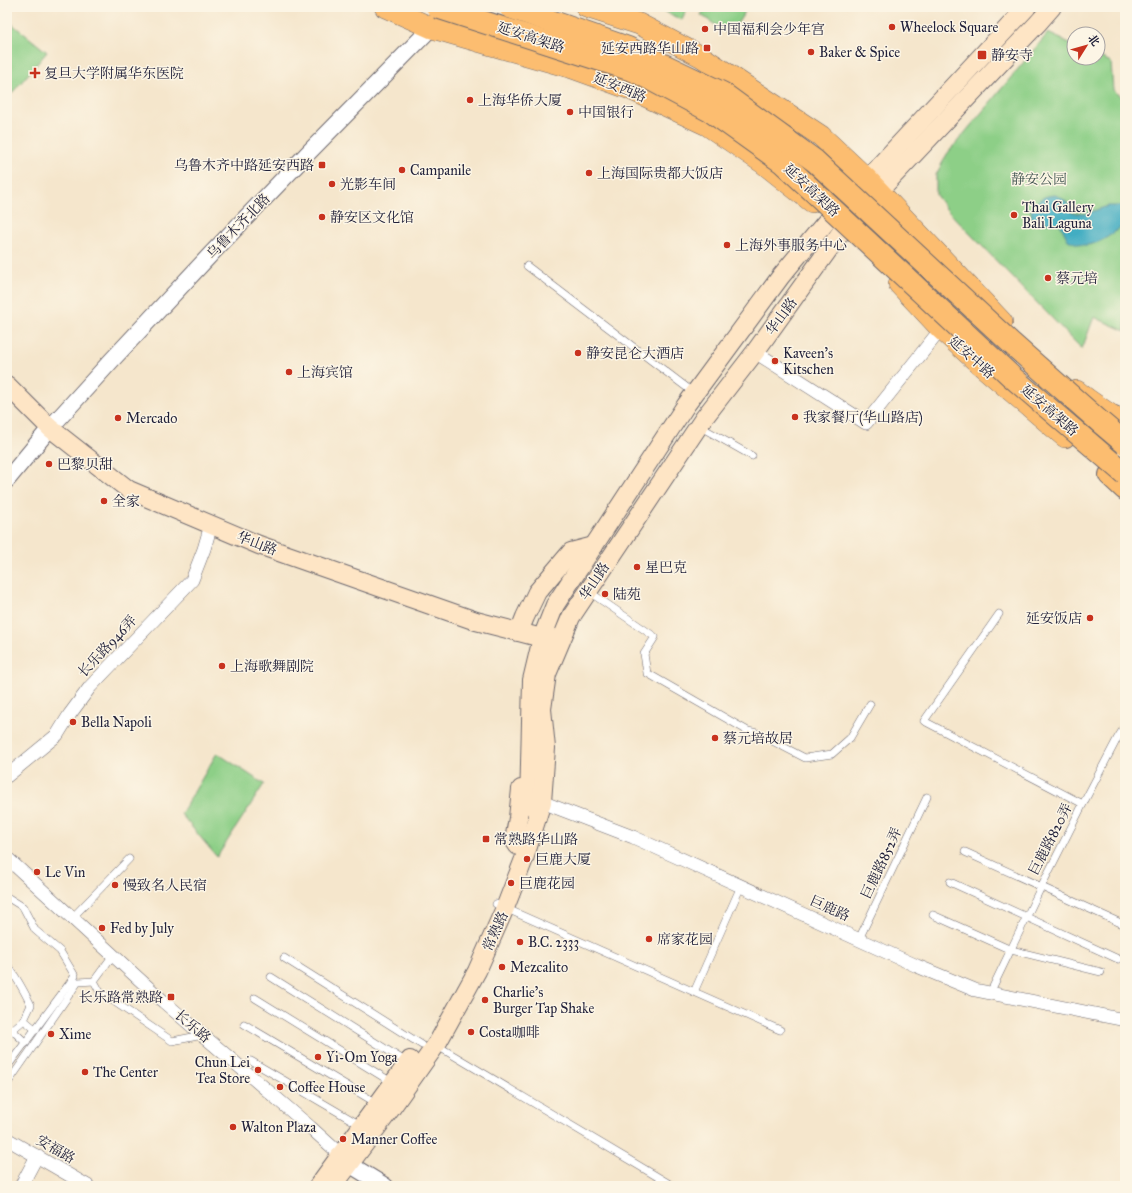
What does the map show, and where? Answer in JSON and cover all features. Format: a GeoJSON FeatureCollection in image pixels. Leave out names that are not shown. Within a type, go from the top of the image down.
{"type":"FeatureCollection","features":[{"type":"Feature","properties":{"kind":"highway","name":"延安高架路"},"geometry":{"type":"LineString","coordinates":[[437,7],[635,71],[712,112],[782,162],[1121,481]]}},
{"type":"Feature","properties":{"kind":"highway","name":"延安高架路"},"geometry":{"type":"LineString","coordinates":[[510,7],[628,48],[722,93],[815,161],[1011,343],[1125,443]]}},
{"type":"Feature","properties":{"kind":"main road","name":"延安西路"},"geometry":{"type":"LineString","coordinates":[[385,7],[432,28],[572,68],[630,89],[707,125],[763,163],[838,222]]}},
{"type":"Feature","properties":{"kind":"main road"},"geometry":{"type":"LineString","coordinates":[[586,7],[639,24],[702,57],[821,136],[873,186],[1004,325],[1084,396],[1122,422]]}},
{"type":"Feature","properties":{"kind":"main road","name":"华山路"},"geometry":{"type":"LineString","coordinates":[[873,186],[1027,7]]}},
{"type":"Feature","properties":{"kind":"main road","name":"华山路"},"geometry":{"type":"LineString","coordinates":[[542,638],[556,605],[694,393],[781,276],[838,222],[1038,23],[1052,7]]}},
{"type":"Feature","properties":{"kind":"main road","name":"延安中路"},"geometry":{"type":"LineString","coordinates":[[838,222],[941,329],[976,361],[1121,481],[1125,493]]}},
{"type":"Feature","properties":{"kind":"main road","name":"华山路"},"geometry":{"type":"LineString","coordinates":[[7,385],[50,428],[129,490],[259,545],[476,621],[542,638],[562,640],[571,617],[588,590],[699,426],[755,352],[838,222]]}},
{"type":"Feature","properties":{"kind":"main road"},"geometry":{"type":"LineString","coordinates":[[519,632],[537,592],[571,552],[594,546]]}},
{"type":"Feature","properties":{"kind":"main road","name":"常熟路"},"geometry":{"type":"LineString","coordinates":[[500,906],[518,846],[536,801],[532,680],[542,638]]}},
{"type":"Feature","properties":{"kind":"main road","name":"常熟路"},"geometry":{"type":"LineString","coordinates":[[518,846],[514,840],[521,798],[524,681],[531,647],[542,638]]}},
{"type":"Feature","properties":{"kind":"main road","name":"常熟路"},"geometry":{"type":"LineString","coordinates":[[318,1186],[346,1160],[390,1110],[429,1045],[477,948],[524,859],[546,748],[542,709],[547,674],[562,640]]}},
{"type":"Feature","properties":{"kind":"main road","name":"常熟路"},"geometry":{"type":"LineString","coordinates":[[332,1186],[362,1126],[408,1063],[429,1045]]}},
{"type":"Feature","properties":{"kind":"street","name":"乌鲁木齐北路"},"geometry":{"type":"LineString","coordinates":[[7,480],[50,428],[211,254],[451,7]]}},
{"type":"Feature","properties":{"kind":"street"},"geometry":{"type":"LineString","coordinates":[[755,352],[866,423],[941,329]]}},
{"type":"Feature","properties":{"kind":"street","name":"长乐路946弄"},"geometry":{"type":"LineString","coordinates":[[7,776],[57,735],[90,687],[192,580],[204,549],[211,525]]}},
{"type":"Feature","properties":{"kind":"street","name":"巨鹿路"},"geometry":{"type":"LineString","coordinates":[[536,801],[633,837],[917,966],[975,990],[1125,1020]]}},
{"type":"Feature","properties":{"kind":"street","name":"长乐路"},"geometry":{"type":"LineString","coordinates":[[7,858],[164,1002],[310,1127],[346,1160],[385,1186]]}},
{"type":"Feature","properties":{"kind":"street","name":"安福路"},"geometry":{"type":"LineString","coordinates":[[7,1139],[88,1186]]}},
{"type":"Feature","properties":{"kind":"street"},"geometry":{"type":"LineString","coordinates":[[21,1186],[37,1156]]}},
{"type":"Feature","properties":{"kind":"lane"},"geometry":{"type":"LineString","coordinates":[[527,266],[694,393]]}},
{"type":"Feature","properties":{"kind":"lane"},"geometry":{"type":"LineString","coordinates":[[699,426],[752,456]]}},
{"type":"Feature","properties":{"kind":"lane"},"geometry":{"type":"LineString","coordinates":[[588,590],[655,637],[644,654],[647,673],[748,731],[756,732],[805,758],[832,754],[850,738],[870,704]]}},
{"type":"Feature","properties":{"kind":"lane"},"geometry":{"type":"LineString","coordinates":[[999,614],[924,721],[1083,804]]}},
{"type":"Feature","properties":{"kind":"lane","name":"巨鹿路820弄"},"geometry":{"type":"LineString","coordinates":[[990,993],[1041,887],[1125,726]]}},
{"type":"Feature","properties":{"kind":"lane","name":"巨鹿路852弄"},"geometry":{"type":"LineString","coordinates":[[859,939],[927,797]]}},
{"type":"Feature","properties":{"kind":"lane","name":"巨鹿路820弄"},"geometry":{"type":"LineString","coordinates":[[965,852],[1125,925]]}},
{"type":"Feature","properties":{"kind":"lane"},"geometry":{"type":"LineString","coordinates":[[72,918],[129,859]]}},
{"type":"Feature","properties":{"kind":"lane"},"geometry":{"type":"LineString","coordinates":[[950,882],[1118,960]]}},
{"type":"Feature","properties":{"kind":"lane"},"geometry":{"type":"LineString","coordinates":[[694,992],[741,886]]}},
{"type":"Feature","properties":{"kind":"lane"},"geometry":{"type":"LineString","coordinates":[[7,897],[23,907],[35,930],[60,951],[75,976],[7,1067]]}},
{"type":"Feature","properties":{"kind":"lane"},"geometry":{"type":"LineString","coordinates":[[500,906],[780,1030]]}},
{"type":"Feature","properties":{"kind":"lane"},"geometry":{"type":"LineString","coordinates":[[933,916],[1011,950],[1101,972]]}},
{"type":"Feature","properties":{"kind":"lane"},"geometry":{"type":"LineString","coordinates":[[94,981],[113,955]]}},
{"type":"Feature","properties":{"kind":"lane"},"geometry":{"type":"LineString","coordinates":[[284,958],[429,1045],[673,1186]]}},
{"type":"Feature","properties":{"kind":"lane"},"geometry":{"type":"LineString","coordinates":[[7,965],[14,974],[31,1005],[24,1020],[9,1029],[26,1043]]}},
{"type":"Feature","properties":{"kind":"lane"},"geometry":{"type":"LineString","coordinates":[[271,977],[408,1063]]}},
{"type":"Feature","properties":{"kind":"lane"},"geometry":{"type":"LineString","coordinates":[[94,981],[100,992],[172,1041],[203,1035]]}},
{"type":"Feature","properties":{"kind":"lane"},"geometry":{"type":"LineString","coordinates":[[7,1084],[78,982],[94,981]]}},
{"type":"Feature","properties":{"kind":"lane"},"geometry":{"type":"LineString","coordinates":[[255,998],[393,1084]]}},
{"type":"Feature","properties":{"kind":"lane"},"geometry":{"type":"LineString","coordinates":[[24,1020],[36,1030]]}},
{"type":"Feature","properties":{"kind":"lane"},"geometry":{"type":"LineString","coordinates":[[244,1024],[378,1104]]}},
{"type":"Feature","properties":{"kind":"lane"},"geometry":{"type":"LineString","coordinates":[[250,1061],[362,1126]]}},
{"type":"Feature","properties":{"kind":"green space"},"geometry":{"type":"Polygon","coordinates":[[[655,7],[688,7],[682,20],[655,7]]]}},
{"type":"Feature","properties":{"kind":"green space"},"geometry":{"type":"Polygon","coordinates":[[[706,7],[748,7],[730,35],[701,15],[706,7]]]}},
{"type":"Feature","properties":{"kind":"green space"},"geometry":{"type":"Polygon","coordinates":[[[7,20],[47,52],[7,99],[7,20]]]}},
{"type":"Feature","properties":{"kind":"green space","name":"静安公园"},"geometry":{"type":"Polygon","coordinates":[[[1048,33],[1066,41],[1066,66],[1106,66],[1106,60],[1111,62],[1113,90],[1125,99],[1125,331],[1094,317],[1082,349],[947,210],[936,195],[936,175],[947,154],[1048,33]]]}},
{"type":"Feature","properties":{"kind":"green space"},"geometry":{"type":"Polygon","coordinates":[[[217,753],[264,784],[217,857],[181,814],[217,753]]]}},
{"type":"Feature","properties":{"kind":"water"},"geometry":{"type":"Polygon","coordinates":[[[1055,195],[1066,202],[1072,213],[1085,214],[1108,206],[1125,206],[1125,223],[1112,234],[1092,244],[1085,245],[1075,243],[1068,240],[1060,224],[1045,222],[1038,225],[1032,219],[1031,209],[1036,203],[1044,197],[1055,195]]]}},
{"type":"Feature","properties":{"kind":"place","name":"Wheelock Square"},"geometry":{"type":"Point","coordinates":[892,27]}},
{"type":"Feature","properties":{"kind":"place","name":"中国福利会少年宫"},"geometry":{"type":"Point","coordinates":[705,29]}},
{"type":"Feature","properties":{"kind":"place","name":"延安西路华山路"},"geometry":{"type":"Point","coordinates":[707,48]}},
{"type":"Feature","properties":{"kind":"place","name":"Baker & Spice"},"geometry":{"type":"Point","coordinates":[811,52]}},
{"type":"Feature","properties":{"kind":"place","name":"静安寺"},"geometry":{"type":"Point","coordinates":[982,55]}},
{"type":"Feature","properties":{"kind":"place","name":"复旦大学附属华东医院"},"geometry":{"type":"Point","coordinates":[35,73]}},
{"type":"Feature","properties":{"kind":"place","name":"上海华侨大厦"},"geometry":{"type":"Point","coordinates":[470,100]}},
{"type":"Feature","properties":{"kind":"place","name":"中国银行"},"geometry":{"type":"Point","coordinates":[570,112]}},
{"type":"Feature","properties":{"kind":"place","name":"乌鲁木齐中路延安西路"},"geometry":{"type":"Point","coordinates":[322,165]}},
{"type":"Feature","properties":{"kind":"place","name":"Campanile"},"geometry":{"type":"Point","coordinates":[402,170]}},
{"type":"Feature","properties":{"kind":"place","name":"上海国际贵都大饭店"},"geometry":{"type":"Point","coordinates":[589,173]}},
{"type":"Feature","properties":{"kind":"place","name":"光影车间"},"geometry":{"type":"Point","coordinates":[332,184]}},
{"type":"Feature","properties":{"kind":"place","name":"Thai Gallery Bali Laguna"},"geometry":{"type":"Point","coordinates":[1014,215]}},
{"type":"Feature","properties":{"kind":"place","name":"静安区文化馆"},"geometry":{"type":"Point","coordinates":[322,217]}},
{"type":"Feature","properties":{"kind":"place","name":"上海外事服务中心"},"geometry":{"type":"Point","coordinates":[727,245]}},
{"type":"Feature","properties":{"kind":"place","name":"蔡元培"},"geometry":{"type":"Point","coordinates":[1048,278]}},
{"type":"Feature","properties":{"kind":"place","name":"静安昆仑大酒店"},"geometry":{"type":"Point","coordinates":[578,353]}},
{"type":"Feature","properties":{"kind":"place","name":"Kaveen's Kitschen"},"geometry":{"type":"Point","coordinates":[775,361]}},
{"type":"Feature","properties":{"kind":"place","name":"上海宾馆"},"geometry":{"type":"Point","coordinates":[289,372]}},
{"type":"Feature","properties":{"kind":"place","name":"我家餐厅(华山路店)"},"geometry":{"type":"Point","coordinates":[795,417]}},
{"type":"Feature","properties":{"kind":"place","name":"Mercado"},"geometry":{"type":"Point","coordinates":[118,418]}},
{"type":"Feature","properties":{"kind":"place","name":"巴黎贝甜"},"geometry":{"type":"Point","coordinates":[49,464]}},
{"type":"Feature","properties":{"kind":"place","name":"全家"},"geometry":{"type":"Point","coordinates":[104,501]}},
{"type":"Feature","properties":{"kind":"place","name":"星巴克"},"geometry":{"type":"Point","coordinates":[637,567]}},
{"type":"Feature","properties":{"kind":"place","name":"陆苑"},"geometry":{"type":"Point","coordinates":[605,594]}},
{"type":"Feature","properties":{"kind":"place","name":"延安饭店"},"geometry":{"type":"Point","coordinates":[1090,618]}},
{"type":"Feature","properties":{"kind":"place","name":"上海歌舞剧院"},"geometry":{"type":"Point","coordinates":[222,666]}},
{"type":"Feature","properties":{"kind":"place","name":"Bella Napoli"},"geometry":{"type":"Point","coordinates":[73,722]}},
{"type":"Feature","properties":{"kind":"place","name":"蔡元培故居"},"geometry":{"type":"Point","coordinates":[715,738]}},
{"type":"Feature","properties":{"kind":"place","name":"常熟路华山路"},"geometry":{"type":"Point","coordinates":[486,839]}},
{"type":"Feature","properties":{"kind":"place","name":"巨鹿大厦"},"geometry":{"type":"Point","coordinates":[527,859]}},
{"type":"Feature","properties":{"kind":"place","name":"Le Vin"},"geometry":{"type":"Point","coordinates":[37,872]}},
{"type":"Feature","properties":{"kind":"place","name":"巨鹿花园"},"geometry":{"type":"Point","coordinates":[511,883]}},
{"type":"Feature","properties":{"kind":"place","name":"慢致名人民宿"},"geometry":{"type":"Point","coordinates":[115,885]}},
{"type":"Feature","properties":{"kind":"place","name":"Fed by July"},"geometry":{"type":"Point","coordinates":[102,928]}},
{"type":"Feature","properties":{"kind":"place","name":"席家花园"},"geometry":{"type":"Point","coordinates":[649,939]}},
{"type":"Feature","properties":{"kind":"place","name":"B.C. 2333"},"geometry":{"type":"Point","coordinates":[520,942]}},
{"type":"Feature","properties":{"kind":"place","name":"Mezcalito"},"geometry":{"type":"Point","coordinates":[502,967]}},
{"type":"Feature","properties":{"kind":"place","name":"长乐路常熟路"},"geometry":{"type":"Point","coordinates":[171,997]}},
{"type":"Feature","properties":{"kind":"place","name":"Charlie's Burger Tap Shake"},"geometry":{"type":"Point","coordinates":[485,1000]}},
{"type":"Feature","properties":{"kind":"place","name":"Costa咖啡"},"geometry":{"type":"Point","coordinates":[471,1032]}},
{"type":"Feature","properties":{"kind":"place","name":"Xime"},"geometry":{"type":"Point","coordinates":[51,1034]}},
{"type":"Feature","properties":{"kind":"place","name":"Yi-Om Yoga"},"geometry":{"type":"Point","coordinates":[318,1057]}},
{"type":"Feature","properties":{"kind":"place","name":"Chun Lei Tea Store"},"geometry":{"type":"Point","coordinates":[258,1070]}},
{"type":"Feature","properties":{"kind":"place","name":"The Center"},"geometry":{"type":"Point","coordinates":[85,1072]}},
{"type":"Feature","properties":{"kind":"place","name":"Coffee House"},"geometry":{"type":"Point","coordinates":[280,1087]}},
{"type":"Feature","properties":{"kind":"place","name":"Walton Plaza"},"geometry":{"type":"Point","coordinates":[233,1127]}},
{"type":"Feature","properties":{"kind":"place","name":"Manner Coffee"},"geometry":{"type":"Point","coordinates":[343,1139]}}]}
